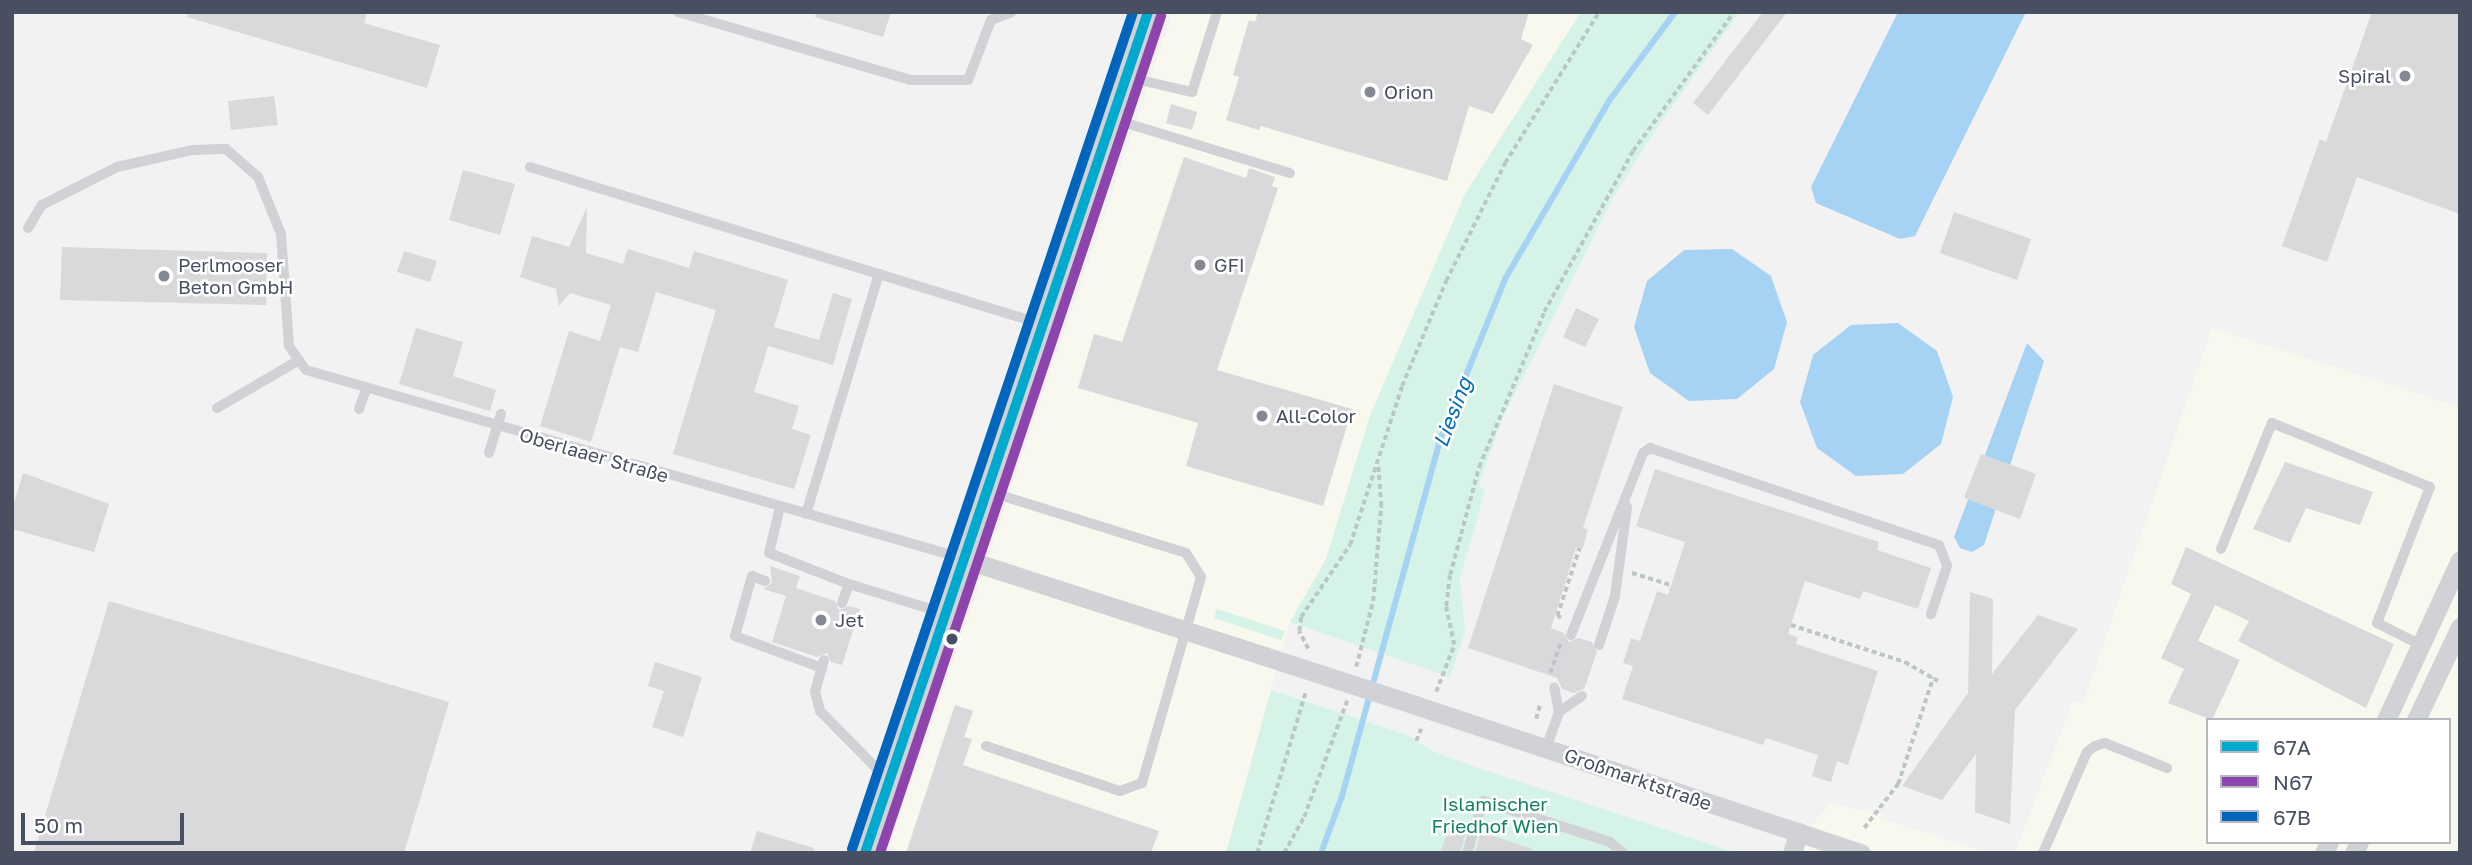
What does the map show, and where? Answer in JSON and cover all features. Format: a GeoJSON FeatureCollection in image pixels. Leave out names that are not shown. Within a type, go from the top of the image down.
{"type":"FeatureCollection","features":[{"type":"Feature","properties":{"kind":"main road"},"geometry":{"type":"LineString","coordinates":[[865,853],[1148,12]]}},
{"type":"Feature","properties":{"kind":"street"},"geometry":{"type":"LineString","coordinates":[[964,559],[1188,631]]}},
{"type":"Feature","properties":{"kind":"street"},"geometry":{"type":"LineString","coordinates":[[2387,718],[2460,560]]}},
{"type":"Feature","properties":{"kind":"street"},"geometry":{"type":"LineString","coordinates":[[2417,718],[2460,627]]}},
{"type":"Feature","properties":{"kind":"street","name":"Großmarktstraße"},"geometry":{"type":"LineString","coordinates":[[1188,631],[1861,853]]}},
{"type":"Feature","properties":{"kind":"street"},"geometry":{"type":"LineString","coordinates":[[1792,853],[1799,832]]}},
{"type":"Feature","properties":{"kind":"lane"},"geometry":{"type":"LineString","coordinates":[[678,12],[910,80],[968,80],[992,20],[1012,12]]}},
{"type":"Feature","properties":{"kind":"lane"},"geometry":{"type":"LineString","coordinates":[[1126,77],[1192,92],[1217,12]]}},
{"type":"Feature","properties":{"kind":"lane"},"geometry":{"type":"LineString","coordinates":[[1112,119],[1290,173]]}},
{"type":"Feature","properties":{"kind":"lane"},"geometry":{"type":"LineString","coordinates":[[28,228],[41,205],[117,167],[193,150],[226,149],[258,177],[281,234],[282,292],[289,346],[299,360],[217,408]]}},
{"type":"Feature","properties":{"kind":"lane"},"geometry":{"type":"LineString","coordinates":[[530,167],[1044,324]]}},
{"type":"Feature","properties":{"kind":"lane"},"geometry":{"type":"LineString","coordinates":[[806,514],[879,274]]}},
{"type":"Feature","properties":{"kind":"lane","name":"Oberlaaer Straße"},"geometry":{"type":"LineString","coordinates":[[299,360],[306,370],[366,390],[964,559]]}},
{"type":"Feature","properties":{"kind":"lane"},"geometry":{"type":"LineString","coordinates":[[359,409],[366,390]]}},
{"type":"Feature","properties":{"kind":"lane"},"geometry":{"type":"LineString","coordinates":[[489,453],[501,414]]}},
{"type":"Feature","properties":{"kind":"lane"},"geometry":{"type":"LineString","coordinates":[[2221,549],[2272,423],[2430,487],[2377,623],[2421,645]]}},
{"type":"Feature","properties":{"kind":"lane"},"geometry":{"type":"LineString","coordinates":[[1571,635],[1643,453],[1655,449],[1939,545],[1948,557],[1947,566],[1931,614]]}},
{"type":"Feature","properties":{"kind":"lane"},"geometry":{"type":"LineString","coordinates":[[986,746],[1120,791],[1133,789],[1142,783],[1188,631],[1201,578],[1186,553],[987,491]]}},
{"type":"Feature","properties":{"kind":"lane"},"geometry":{"type":"LineString","coordinates":[[1599,645],[1615,596],[1628,496]]}},
{"type":"Feature","properties":{"kind":"lane"},"geometry":{"type":"LineString","coordinates":[[780,507],[769,553],[849,584],[945,614]]}},
{"type":"Feature","properties":{"kind":"lane"},"geometry":{"type":"LineString","coordinates":[[765,581],[752,576],[735,636],[823,664],[815,691],[820,711],[889,781]]}},
{"type":"Feature","properties":{"kind":"lane"},"geometry":{"type":"LineString","coordinates":[[842,603],[849,584]]}},
{"type":"Feature","properties":{"kind":"lane"},"geometry":{"type":"LineString","coordinates":[[1546,748],[1559,712],[1554,687]]}},
{"type":"Feature","properties":{"kind":"lane"},"geometry":{"type":"LineString","coordinates":[[1559,712],[1582,696]]}},
{"type":"Feature","properties":{"kind":"lane"},"geometry":{"type":"LineString","coordinates":[[2043,853],[2087,752],[2095,746],[2105,743],[2167,768]]}},
{"type":"Feature","properties":{"kind":"lane"},"geometry":{"type":"LineString","coordinates":[[1467,853],[1483,801],[1610,842],[1623,853]]}},
{"type":"Feature","properties":{"kind":"path"},"geometry":{"type":"LineString","coordinates":[[1299,624],[1350,545],[1402,386],[1480,210],[1599,12]]}},
{"type":"Feature","properties":{"kind":"path"},"geometry":{"type":"LineString","coordinates":[[1422,707],[1454,645],[1446,606],[1450,575],[1479,467],[1544,312],[1633,151],[1734,12]]}},
{"type":"Feature","properties":{"kind":"path"},"geometry":{"type":"LineString","coordinates":[[1791,625],[1905,662],[1938,681]]}},
{"type":"Feature","properties":{"kind":"path"},"geometry":{"type":"LineString","coordinates":[[1864,828],[1898,784],[1933,678]]}},
{"type":"Feature","properties":{"kind":"path"},"geometry":{"type":"LineString","coordinates":[[1258,853],[1304,711]]}},
{"type":"Feature","properties":{"kind":"shaded area"},"geometry":{"type":"Polygon","coordinates":[[[1173,12],[1581,12],[1465,194],[1370,416],[1326,559],[1290,622],[1226,853],[907,853],[890,847],[1173,12]]]}},
{"type":"Feature","properties":{"kind":"shaded area"},"geometry":{"type":"Polygon","coordinates":[[[2212,328],[2460,407],[2460,853],[2015,853],[2073,701],[2083,704],[2212,328]]]}},
{"type":"Feature","properties":{"kind":"shaded area"},"geometry":{"type":"Polygon","coordinates":[[[1831,803],[1881,814],[1879,818],[1988,853],[1787,853],[1831,803]]]}},
{"type":"Feature","properties":{"kind":"green space"},"geometry":{"type":"Polygon","coordinates":[[[1581,12],[1740,12],[1660,123],[1614,196],[1502,419],[1479,485],[1485,491],[1460,579],[1465,632],[1450,677],[1290,622],[1326,559],[1370,416],[1465,194],[1581,12]]]}},
{"type":"Feature","properties":{"kind":"green space"},"geometry":{"type":"Polygon","coordinates":[[[1217,609],[1285,631],[1281,640],[1214,618],[1217,609]]]}},
{"type":"Feature","properties":{"kind":"green space","name":"Islamischer Friedhof Wien"},"geometry":{"type":"Polygon","coordinates":[[[1271,690],[1407,735],[1432,751],[1472,766],[1737,853],[1226,853],[1271,690]]]}},
{"type":"Feature","properties":{"kind":"water"},"geometry":{"type":"Polygon","coordinates":[[[1898,12],[2026,12],[1915,236],[1900,239],[1816,203],[1811,187],[1898,12]]]}},
{"type":"Feature","properties":{"kind":"water"},"geometry":{"type":"Polygon","coordinates":[[[1732,249],[1771,276],[1787,322],[1774,369],[1737,399],[1689,401],[1650,373],[1634,327],[1647,281],[1684,250],[1732,249]]]}},
{"type":"Feature","properties":{"kind":"water"},"geometry":{"type":"Polygon","coordinates":[[[1898,323],[1937,351],[1953,397],[1941,444],[1903,474],[1856,476],[1817,448],[1800,402],[1813,355],[1851,325],[1898,323]]]}},
{"type":"Feature","properties":{"kind":"water"},"geometry":{"type":"Polygon","coordinates":[[[2027,343],[2044,361],[1984,545],[1972,552],[1960,548],[1954,537],[2027,343]]]}},
{"type":"Feature","properties":{"kind":"building"},"geometry":{"type":"Polygon","coordinates":[[[188,12],[367,12],[364,23],[440,45],[427,88],[187,17],[188,12]]]}},
{"type":"Feature","properties":{"kind":"building"},"geometry":{"type":"Polygon","coordinates":[[[816,12],[891,12],[883,37],[815,17],[816,12]]]}},
{"type":"Feature","properties":{"kind":"building","name":"Orion"},"geometry":{"type":"Polygon","coordinates":[[[1258,12],[1529,12],[1521,39],[1533,45],[1493,114],[1469,106],[1447,181],[1261,126],[1259,130],[1226,120],[1239,77],[1233,75],[1249,20],[1255,22],[1258,12]]]}},
{"type":"Feature","properties":{"kind":"building"},"geometry":{"type":"Polygon","coordinates":[[[1763,12],[1787,12],[1708,115],[1693,103],[1763,12]]]}},
{"type":"Feature","properties":{"kind":"building","name":"Spiral"},"geometry":{"type":"Polygon","coordinates":[[[2372,12],[2460,12],[2460,214],[2357,177],[2327,262],[2282,246],[2320,139],[2326,142],[2372,12]]]}},
{"type":"Feature","properties":{"kind":"building"},"geometry":{"type":"Polygon","coordinates":[[[274,96],[278,125],[231,130],[228,101],[274,96]]]}},
{"type":"Feature","properties":{"kind":"building"},"geometry":{"type":"Polygon","coordinates":[[[1171,104],[1197,112],[1192,130],[1166,123],[1171,104]]]}},
{"type":"Feature","properties":{"kind":"building"},"geometry":{"type":"Polygon","coordinates":[[[1184,157],[1246,178],[1249,168],[1275,177],[1272,186],[1278,188],[1217,370],[1352,409],[1323,506],[1186,466],[1198,423],[1078,388],[1094,334],[1122,342],[1184,157]]]}},
{"type":"Feature","properties":{"kind":"building"},"geometry":{"type":"Polygon","coordinates":[[[463,170],[515,184],[500,235],[449,220],[463,170]]]}},
{"type":"Feature","properties":{"kind":"building"},"geometry":{"type":"Polygon","coordinates":[[[587,207],[586,253],[623,264],[628,249],[689,268],[694,251],[788,280],[774,327],[819,340],[833,293],[852,299],[833,365],[768,346],[754,392],[799,406],[792,429],[811,435],[794,489],[673,454],[716,310],[656,292],[638,352],[620,347],[591,442],[540,426],[569,331],[600,341],[611,305],[570,293],[559,306],[556,289],[520,277],[532,236],[569,247],[587,207]]]}},
{"type":"Feature","properties":{"kind":"building"},"geometry":{"type":"Polygon","coordinates":[[[1954,212],[2031,239],[2017,280],[1940,253],[1954,212]]]}},
{"type":"Feature","properties":{"kind":"building","name":"Perlmooser Beton GmbH"},"geometry":{"type":"Polygon","coordinates":[[[62,247],[267,253],[266,305],[60,300],[62,247]]]}},
{"type":"Feature","properties":{"kind":"building"},"geometry":{"type":"Polygon","coordinates":[[[404,251],[437,261],[430,282],[397,272],[404,251]]]}},
{"type":"Feature","properties":{"kind":"building"},"geometry":{"type":"Polygon","coordinates":[[[1576,308],[1599,319],[1585,347],[1563,337],[1576,308]]]}},
{"type":"Feature","properties":{"kind":"building"},"geometry":{"type":"Polygon","coordinates":[[[416,328],[463,342],[453,376],[496,390],[490,411],[399,384],[416,328]]]}},
{"type":"Feature","properties":{"kind":"building"},"geometry":{"type":"Polygon","coordinates":[[[1554,384],[1623,407],[1583,528],[1588,529],[1582,550],[1576,548],[1551,628],[1564,633],[1569,642],[1578,638],[1592,642],[1597,652],[1584,689],[1573,693],[1562,689],[1557,678],[1468,648],[1554,384]]]}},
{"type":"Feature","properties":{"kind":"building"},"geometry":{"type":"Polygon","coordinates":[[[1981,454],[2036,474],[2020,519],[1964,498],[1981,454]]]}},
{"type":"Feature","properties":{"kind":"building"},"geometry":{"type":"Polygon","coordinates":[[[2285,462],[2373,492],[2360,525],[2306,508],[2290,543],[2253,529],[2285,462]]]}},
{"type":"Feature","properties":{"kind":"building"},"geometry":{"type":"Polygon","coordinates":[[[1655,469],[1879,542],[1877,550],[1931,568],[1918,609],[1863,591],[1860,599],[1805,581],[1788,634],[1798,637],[1796,644],[1878,671],[1848,765],[1837,761],[1831,782],[1812,776],[1818,755],[1766,738],[1763,745],[1622,699],[1633,666],[1623,663],[1631,638],[1640,641],[1657,591],[1668,595],[1685,542],[1636,526],[1655,469]]]}},
{"type":"Feature","properties":{"kind":"building"},"geometry":{"type":"Polygon","coordinates":[[[23,473],[109,504],[94,552],[12,529],[12,510],[23,473]]]}},
{"type":"Feature","properties":{"kind":"building"},"geometry":{"type":"Polygon","coordinates":[[[2186,547],[2394,644],[2366,708],[2238,641],[2249,621],[2215,605],[2198,641],[2240,660],[2213,718],[2168,703],[2184,669],[2161,658],[2191,594],[2171,584],[2186,547]]]}},
{"type":"Feature","properties":{"kind":"building"},"geometry":{"type":"Polygon","coordinates":[[[770,566],[800,576],[796,588],[835,601],[839,610],[849,606],[860,609],[842,665],[831,662],[827,653],[817,657],[772,642],[786,596],[763,589],[772,583],[770,566]]]}},
{"type":"Feature","properties":{"kind":"building"},"geometry":{"type":"Polygon","coordinates":[[[1970,592],[1993,599],[1992,674],[2038,615],[2078,629],[2015,710],[2010,824],[1975,812],[1976,754],[1942,800],[1902,786],[1968,693],[1970,592]]]}},
{"type":"Feature","properties":{"kind":"building"},"geometry":{"type":"Polygon","coordinates":[[[109,601],[449,702],[404,853],[34,853],[109,601]]]}},
{"type":"Feature","properties":{"kind":"building"},"geometry":{"type":"Polygon","coordinates":[[[655,662],[702,677],[683,737],[652,727],[664,691],[648,686],[655,662]]]}},
{"type":"Feature","properties":{"kind":"building"},"geometry":{"type":"Polygon","coordinates":[[[955,705],[973,711],[964,737],[972,739],[963,765],[1159,831],[1151,853],[906,853],[955,705]]]}},
{"type":"Feature","properties":{"kind":"building"},"geometry":{"type":"Polygon","coordinates":[[[1451,823],[1467,828],[1460,853],[1440,853],[1451,823]]]}},
{"type":"Feature","properties":{"kind":"building"},"geometry":{"type":"Polygon","coordinates":[[[757,831],[814,848],[813,853],[750,853],[757,831]]]}},
{"type":"Feature","properties":{"kind":"building"},"geometry":{"type":"Polygon","coordinates":[[[1481,832],[1533,849],[1533,853],[1475,853],[1481,832]]]}},
{"type":"Feature","properties":{"kind":"waterway","name":"Liesing"},"geometry":{"type":"LineString","coordinates":[[1321,853],[1342,796],[1441,437],[1505,279],[1609,101],[1675,12]]}},
{"type":"Feature","properties":{"kind":"transit line","name":"67B"},"geometry":{"type":"LineString","coordinates":[[852,849],[1133,12]]}},
{"type":"Feature","properties":{"kind":"transit line","name":"67A"},"geometry":{"type":"LineString","coordinates":[[865,853],[1148,12]]}},
{"type":"Feature","properties":{"kind":"transit line","name":"N67"},"geometry":{"type":"LineString","coordinates":[[880,853],[1161,16]]}},
{"type":"Feature","properties":{"kind":"place","name":"Spiral"},"geometry":{"type":"Point","coordinates":[2405,76]}},
{"type":"Feature","properties":{"kind":"place","name":"Orion"},"geometry":{"type":"Point","coordinates":[1370,92]}},
{"type":"Feature","properties":{"kind":"place","name":"GFI"},"geometry":{"type":"Point","coordinates":[1200,265]}},
{"type":"Feature","properties":{"kind":"place","name":"Perlmooser Beton GmbH"},"geometry":{"type":"Point","coordinates":[164,276]}},
{"type":"Feature","properties":{"kind":"place","name":"All-Color"},"geometry":{"type":"Point","coordinates":[1262,416]}},
{"type":"Feature","properties":{"kind":"place","name":"Jet"},"geometry":{"type":"Point","coordinates":[821,620]}}]}
